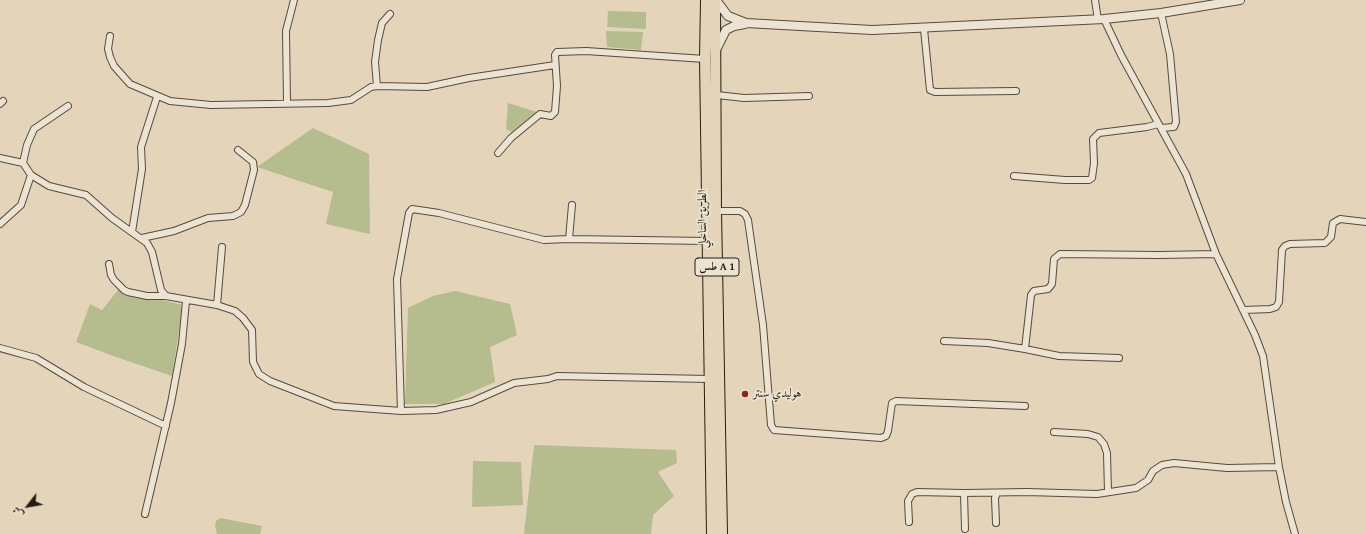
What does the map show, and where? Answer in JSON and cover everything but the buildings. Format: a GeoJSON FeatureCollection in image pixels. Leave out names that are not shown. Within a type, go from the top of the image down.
{"type":"FeatureCollection","features":[{"type":"Feature","properties":{"kind":"highway","name":"الطريق الساحلي"},"geometry":{"type":"LineString","coordinates":[[706,0],[705,59],[712,534]]}},
{"type":"Feature","properties":{"kind":"highway","name":"الطريق الساحلي"},"geometry":{"type":"LineString","coordinates":[[715,0],[716,211],[722,534]]}},
{"type":"Feature","properties":{"kind":"street"},"geometry":{"type":"LineString","coordinates":[[287,103],[286,31],[294,0]]}},
{"type":"Feature","properties":{"kind":"street"},"geometry":{"type":"LineString","coordinates":[[715,0],[728,16],[746,24]]}},
{"type":"Feature","properties":{"kind":"street"},"geometry":{"type":"LineString","coordinates":[[1095,0],[1101,20],[1186,174],[1216,254],[1244,310],[1263,356],[1279,467],[1286,502],[1295,534]]}},
{"type":"Feature","properties":{"kind":"street"},"geometry":{"type":"LineString","coordinates":[[716,50],[726,30],[734,26],[746,24],[872,30],[924,29],[1101,20],[1161,13],[1240,0]]}},
{"type":"Feature","properties":{"kind":"street"},"geometry":{"type":"LineString","coordinates":[[1014,176],[1059,180],[1089,180],[1092,178],[1094,163],[1093,139],[1099,132],[1160,126],[1174,127],[1176,122],[1168,40],[1161,13]]}},
{"type":"Feature","properties":{"kind":"street"},"geometry":{"type":"LineString","coordinates":[[377,86],[375,62],[378,40],[382,23],[390,14]]}},
{"type":"Feature","properties":{"kind":"street"},"geometry":{"type":"LineString","coordinates":[[924,29],[930,90],[935,92],[1016,91]]}},
{"type":"Feature","properties":{"kind":"street"},"geometry":{"type":"LineString","coordinates":[[110,36],[108,49],[114,66],[118,73],[130,84],[157,97],[182,103],[211,105],[340,102],[351,100],[371,87],[427,87],[476,77],[555,65]]}},
{"type":"Feature","properties":{"kind":"street"},"geometry":{"type":"LineString","coordinates":[[498,153],[511,138],[540,114],[554,115],[557,100],[555,53],[559,51],[586,51],[705,59]]}},
{"type":"Feature","properties":{"kind":"street"},"geometry":{"type":"LineString","coordinates":[[716,95],[744,98],[809,96]]}},
{"type":"Feature","properties":{"kind":"street"},"geometry":{"type":"LineString","coordinates":[[132,232],[142,170],[142,142],[157,97]]}},
{"type":"Feature","properties":{"kind":"street"},"geometry":{"type":"LineString","coordinates":[[22,163],[28,141],[34,129],[68,106]]}},
{"type":"Feature","properties":{"kind":"street"},"geometry":{"type":"LineString","coordinates":[[142,238],[174,231],[208,218],[237,215],[241,212],[245,205],[254,170],[253,162],[238,150]]}},
{"type":"Feature","properties":{"kind":"street"},"geometry":{"type":"LineString","coordinates":[[0,158],[22,163],[31,175],[55,188],[86,195],[132,232],[142,238],[152,252],[158,282],[161,290],[166,296]]}},
{"type":"Feature","properties":{"kind":"street"},"geometry":{"type":"LineString","coordinates":[[0,224],[21,206],[31,175]]}},
{"type":"Feature","properties":{"kind":"street"},"geometry":{"type":"LineString","coordinates":[[569,239],[572,205]]}},
{"type":"Feature","properties":{"kind":"street"},"geometry":{"type":"LineString","coordinates":[[401,411],[397,279],[410,210],[412,209],[439,213],[531,238],[544,240],[708,241]]}},
{"type":"Feature","properties":{"kind":"street"},"geometry":{"type":"LineString","coordinates":[[716,211],[740,211],[745,214],[748,220],[764,325],[771,425],[774,430],[881,438],[886,436],[888,431],[892,403],[896,400],[1024,406]]}},
{"type":"Feature","properties":{"kind":"street"},"geometry":{"type":"LineString","coordinates":[[1244,310],[1270,309],[1276,307],[1278,302],[1282,250],[1285,246],[1290,244],[1325,243],[1331,237],[1333,223],[1340,219],[1366,222]]}},
{"type":"Feature","properties":{"kind":"street"},"geometry":{"type":"LineString","coordinates":[[217,305],[222,247]]}},
{"type":"Feature","properties":{"kind":"street"},"geometry":{"type":"LineString","coordinates":[[1025,349],[1031,295],[1034,291],[1048,288],[1052,284],[1054,259],[1060,254],[1216,254]]}},
{"type":"Feature","properties":{"kind":"street"},"geometry":{"type":"LineString","coordinates":[[110,264],[111,275],[124,290],[147,296],[166,296],[186,301],[217,305],[235,311],[249,325],[252,336],[255,368],[259,374],[270,381],[334,406],[401,411],[436,410],[471,402],[514,383],[548,380],[557,376],[709,379]]}},
{"type":"Feature","properties":{"kind":"street"},"geometry":{"type":"LineString","coordinates":[[145,514],[166,426],[182,344],[186,301]]}},
{"type":"Feature","properties":{"kind":"street"},"geometry":{"type":"LineString","coordinates":[[944,341],[988,343],[1059,356],[1119,358]]}},
{"type":"Feature","properties":{"kind":"street"},"geometry":{"type":"LineString","coordinates":[[0,348],[36,358],[90,390],[166,426]]}},
{"type":"Feature","properties":{"kind":"street"},"geometry":{"type":"LineString","coordinates":[[1054,432],[1088,434],[1098,437],[1104,444],[1107,453],[1108,492]]}},
{"type":"Feature","properties":{"kind":"street"},"geometry":{"type":"LineString","coordinates":[[909,522],[908,500],[912,494],[917,492],[1027,492],[1086,495],[1136,488],[1148,480],[1153,471],[1162,465],[1174,462],[1227,468],[1279,467]]}},
{"type":"Feature","properties":{"kind":"street"},"geometry":{"type":"LineString","coordinates":[[964,493],[966,529]]}},
{"type":"Feature","properties":{"kind":"street"},"geometry":{"type":"LineString","coordinates":[[996,523],[995,498],[997,493]]}},
{"type":"Feature","properties":{"kind":"green space"},"geometry":{"type":"Polygon","coordinates":[[[608,11],[646,12],[646,29],[607,27],[608,11]]]}},
{"type":"Feature","properties":{"kind":"green space"},"geometry":{"type":"Polygon","coordinates":[[[606,31],[643,32],[641,50],[607,47],[606,31]]]}},
{"type":"Feature","properties":{"kind":"green space"},"geometry":{"type":"Polygon","coordinates":[[[508,103],[537,112],[512,132],[506,129],[508,103]]]}},
{"type":"Feature","properties":{"kind":"green space"},"geometry":{"type":"Polygon","coordinates":[[[313,128],[369,154],[370,234],[326,224],[333,192],[257,167],[313,128]]]}},
{"type":"Feature","properties":{"kind":"green space"},"geometry":{"type":"Polygon","coordinates":[[[118,290],[183,305],[172,376],[76,342],[90,304],[102,310],[118,290]]]}},
{"type":"Feature","properties":{"kind":"green space"},"geometry":{"type":"Polygon","coordinates":[[[455,291],[510,304],[517,335],[490,347],[495,382],[444,404],[405,404],[408,308],[433,296],[455,291]]]}},
{"type":"Feature","properties":{"kind":"green space"},"geometry":{"type":"Polygon","coordinates":[[[534,445],[676,450],[677,463],[658,472],[674,496],[653,515],[651,534],[524,534],[534,445]]]}},
{"type":"Feature","properties":{"kind":"green space"},"geometry":{"type":"Polygon","coordinates":[[[473,461],[521,462],[523,505],[472,507],[473,461]]]}},
{"type":"Feature","properties":{"kind":"green space"},"geometry":{"type":"Polygon","coordinates":[[[220,518],[262,526],[260,534],[217,534],[215,526],[216,521],[220,518]]]}},
{"type":"Feature","properties":{"kind":"place","name":"هوليدي سنتر"},"geometry":{"type":"Point","coordinates":[745,394]}}]}
